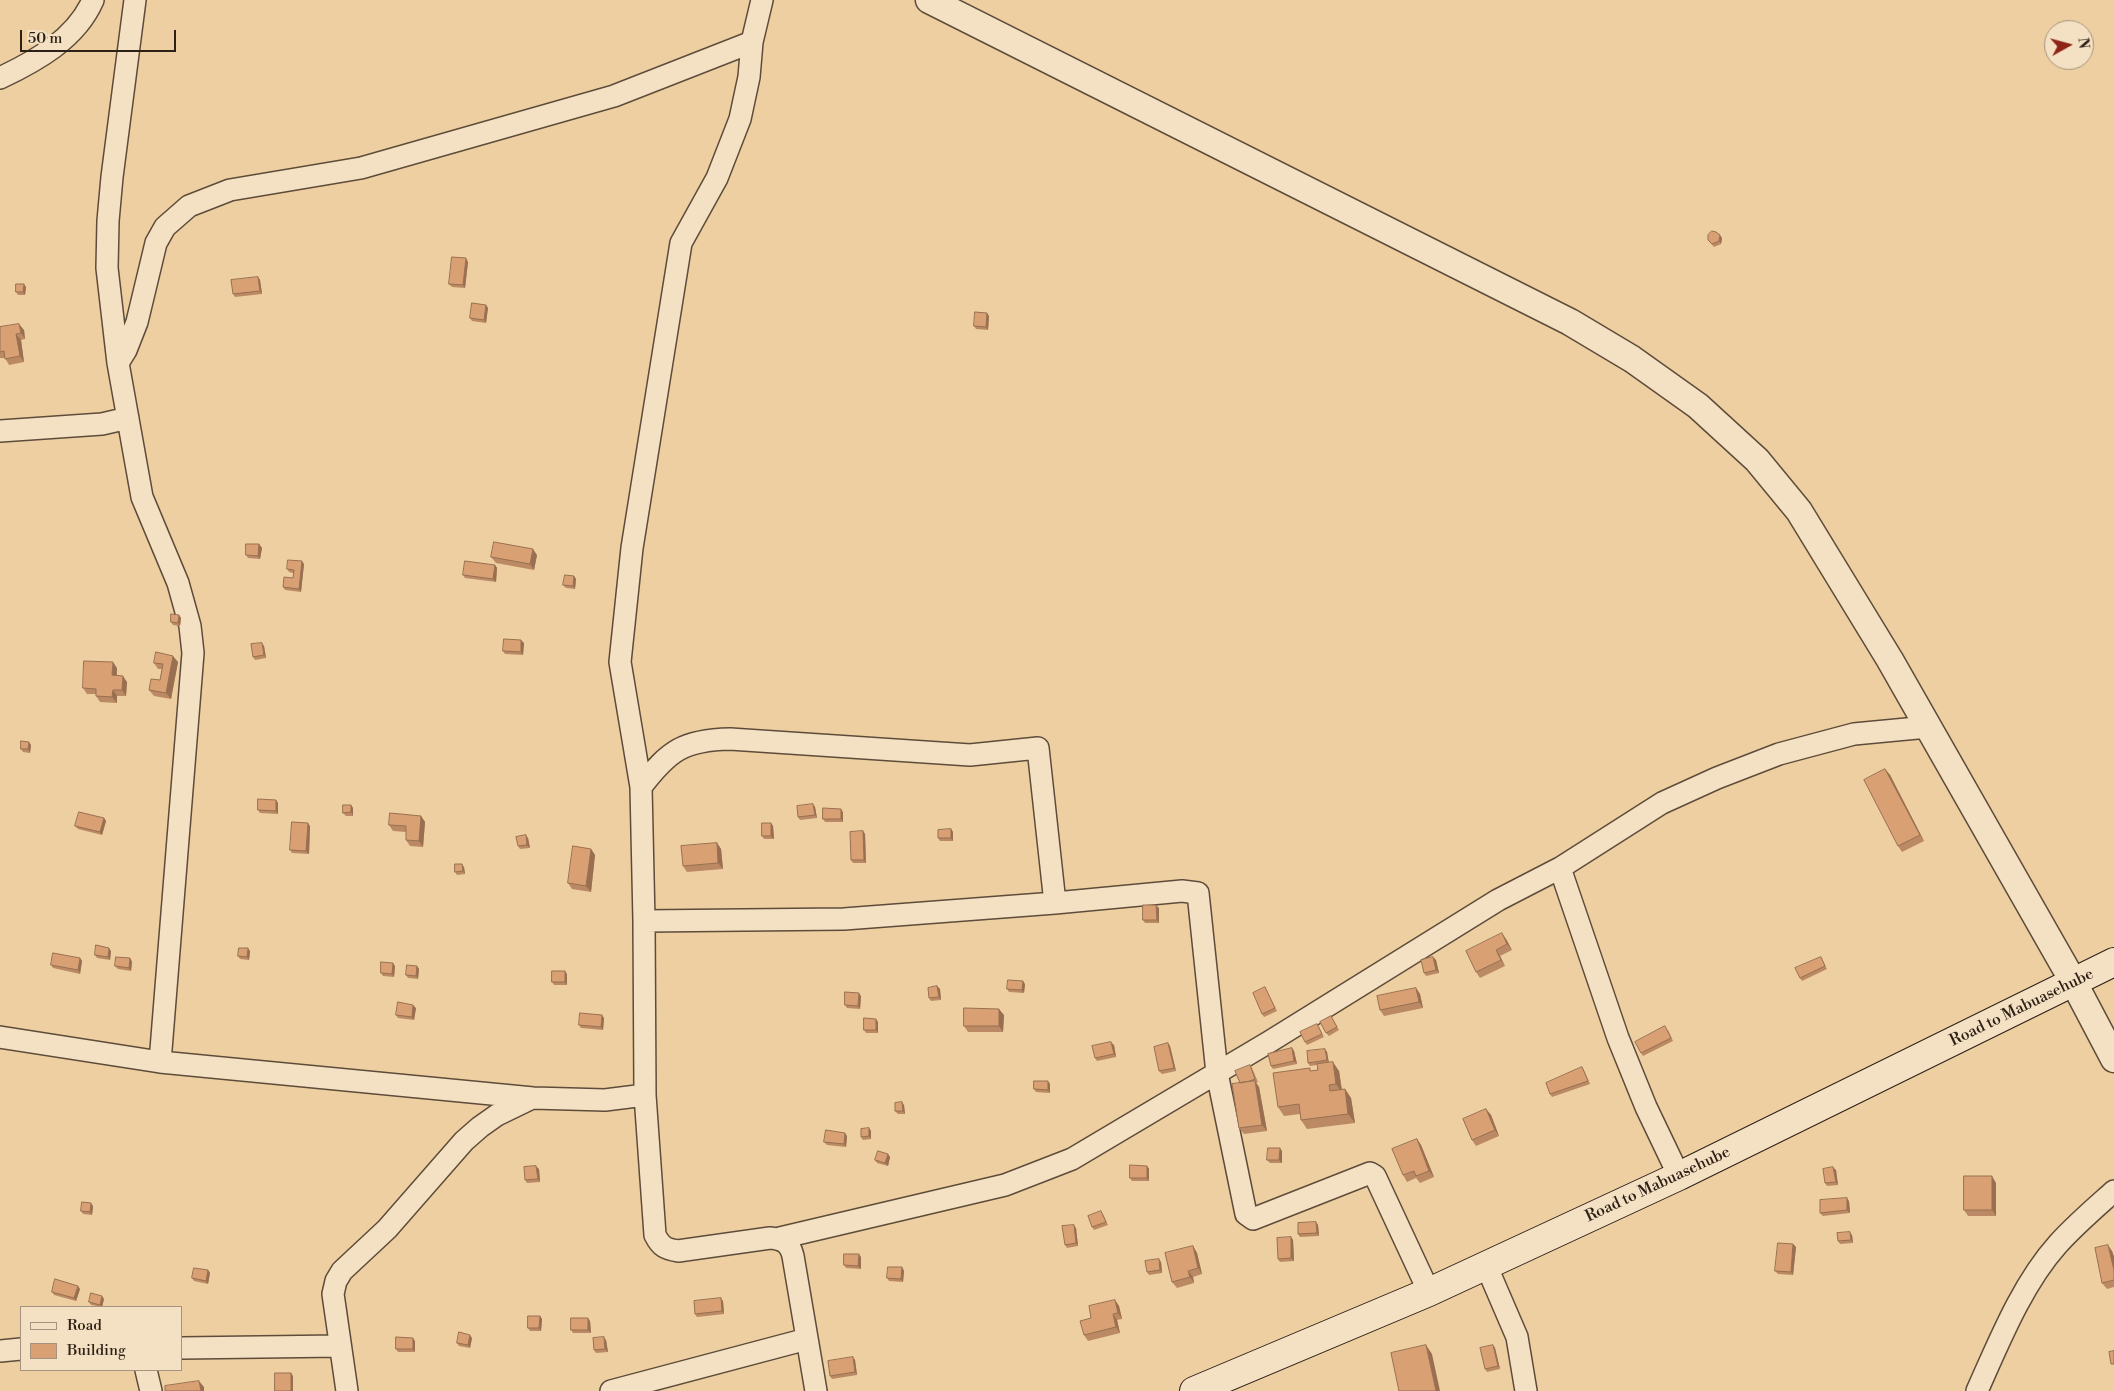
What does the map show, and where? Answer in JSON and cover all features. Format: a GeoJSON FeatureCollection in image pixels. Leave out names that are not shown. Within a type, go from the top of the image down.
{"type":"FeatureCollection","features":[{"type":"Feature","properties":{"kind":"main road","name":"Road to Mabuasehube"},"geometry":{"type":"LineString","coordinates":[[1194,1391],[1429,1292],[1679,1176],[2114,962]]}},
{"type":"Feature","properties":{"kind":"street"},"geometry":{"type":"LineString","coordinates":[[0,78],[33,62],[52,50],[79,23],[93,0]]}},
{"type":"Feature","properties":{"kind":"street"},"geometry":{"type":"LineString","coordinates":[[135,0],[108,221],[107,268],[118,363],[142,496],[178,583],[190,626],[193,653],[160,1062]]}},
{"type":"Feature","properties":{"kind":"street"},"geometry":{"type":"LineString","coordinates":[[762,0],[752,42],[745,94],[729,150],[684,236],[679,250],[632,548],[620,662],[641,787],[645,1095],[653,1222],[659,1244],[666,1249],[678,1252],[780,1238],[1005,1184],[1072,1158],[1380,974],[1498,900],[1560,868],[1662,803],[1717,778],[1780,754],[1854,734],[1928,727]]}},
{"type":"Feature","properties":{"kind":"street"},"geometry":{"type":"LineString","coordinates":[[929,0],[1570,322],[1632,359],[1698,406],[1757,460],[1799,511],[1890,660],[2074,983],[2114,1059]]}},
{"type":"Feature","properties":{"kind":"street"},"geometry":{"type":"LineString","coordinates":[[118,363],[126,350],[137,322],[156,243],[165,227],[189,206],[230,190],[361,168],[614,96],[752,42]]}},
{"type":"Feature","properties":{"kind":"street"},"geometry":{"type":"LineString","coordinates":[[0,431],[102,424],[128,418]]}},
{"type":"Feature","properties":{"kind":"street"},"geometry":{"type":"LineString","coordinates":[[641,787],[671,754],[698,741],[730,739],[970,755],[1038,748],[1055,904]]}},
{"type":"Feature","properties":{"kind":"street"},"geometry":{"type":"LineString","coordinates":[[1560,868],[1618,1038],[1646,1107],[1679,1176]]}},
{"type":"Feature","properties":{"kind":"street"},"geometry":{"type":"LineString","coordinates":[[644,921],[844,919],[1055,904],[1182,891],[1198,893],[1217,1072],[1246,1214],[1253,1219],[1370,1174],[1375,1176],[1429,1292]]}},
{"type":"Feature","properties":{"kind":"street"},"geometry":{"type":"LineString","coordinates":[[0,1037],[160,1062],[533,1098],[605,1100],[645,1095]]}},
{"type":"Feature","properties":{"kind":"street"},"geometry":{"type":"LineString","coordinates":[[347,1391],[333,1294],[336,1281],[342,1271],[387,1229],[480,1127],[533,1098]]}},
{"type":"Feature","properties":{"kind":"street"},"geometry":{"type":"LineString","coordinates":[[1977,1391],[2009,1321],[2039,1270],[2057,1245],[2114,1191]]}},
{"type":"Feature","properties":{"kind":"street"},"geometry":{"type":"LineString","coordinates":[[780,1238],[786,1243],[793,1256],[816,1391]]}},
{"type":"Feature","properties":{"kind":"street"},"geometry":{"type":"LineString","coordinates":[[1486,1265],[1517,1337],[1526,1391]]}},
{"type":"Feature","properties":{"kind":"street"},"geometry":{"type":"LineString","coordinates":[[612,1391],[807,1339]]}},
{"type":"Feature","properties":{"kind":"street"},"geometry":{"type":"LineString","coordinates":[[182,1348],[340,1346]]}},
{"type":"Feature","properties":{"kind":"street"},"geometry":{"type":"LineString","coordinates":[[0,1351],[20,1349]]}},
{"type":"Feature","properties":{"kind":"street"},"geometry":{"type":"LineString","coordinates":[[146,1371],[151,1391]]}},
{"type":"Feature","properties":{"kind":"building"},"geometry":{"type":"Polygon","coordinates":[[[1712,231],[1720,235],[1719,241],[1712,244],[1708,240],[1708,235],[1712,231]]]}},
{"type":"Feature","properties":{"kind":"building"},"geometry":{"type":"Polygon","coordinates":[[[452,257],[466,258],[463,285],[449,284],[452,257]]]}},
{"type":"Feature","properties":{"kind":"building"},"geometry":{"type":"Polygon","coordinates":[[[258,277],[260,291],[233,294],[231,280],[258,277]]]}},
{"type":"Feature","properties":{"kind":"building"},"geometry":{"type":"Polygon","coordinates":[[[16,284],[24,284],[23,292],[16,292],[16,284]]]}},
{"type":"Feature","properties":{"kind":"building"},"geometry":{"type":"Polygon","coordinates":[[[472,303],[486,305],[484,320],[470,318],[472,303]]]}},
{"type":"Feature","properties":{"kind":"building"},"geometry":{"type":"Polygon","coordinates":[[[975,312],[987,313],[986,327],[974,326],[975,312]]]}},
{"type":"Feature","properties":{"kind":"building"},"geometry":{"type":"Polygon","coordinates":[[[19,324],[21,333],[16,334],[20,356],[5,359],[4,351],[0,352],[0,327],[19,324]]]}},
{"type":"Feature","properties":{"kind":"building"},"geometry":{"type":"Polygon","coordinates":[[[494,542],[533,549],[530,564],[491,557],[494,542]]]}},
{"type":"Feature","properties":{"kind":"building"},"geometry":{"type":"Polygon","coordinates":[[[246,544],[259,544],[258,556],[246,555],[246,544]]]}},
{"type":"Feature","properties":{"kind":"building"},"geometry":{"type":"Polygon","coordinates":[[[288,560],[302,561],[299,589],[283,587],[284,577],[293,578],[294,570],[287,569],[288,560]]]}},
{"type":"Feature","properties":{"kind":"building"},"geometry":{"type":"Polygon","coordinates":[[[465,561],[495,565],[493,579],[463,575],[465,561]]]}},
{"type":"Feature","properties":{"kind":"building"},"geometry":{"type":"Polygon","coordinates":[[[565,575],[574,576],[573,586],[563,585],[565,575]]]}},
{"type":"Feature","properties":{"kind":"building"},"geometry":{"type":"Polygon","coordinates":[[[171,614],[179,615],[178,623],[171,622],[171,614]]]}},
{"type":"Feature","properties":{"kind":"building"},"geometry":{"type":"Polygon","coordinates":[[[504,639],[521,640],[521,652],[503,651],[504,639]]]}},
{"type":"Feature","properties":{"kind":"building"},"geometry":{"type":"Polygon","coordinates":[[[262,643],[264,655],[253,657],[251,644],[262,643]]]}},
{"type":"Feature","properties":{"kind":"building"},"geometry":{"type":"Polygon","coordinates":[[[156,652],[173,656],[166,693],[149,690],[151,679],[160,680],[163,664],[154,663],[156,652]]]}},
{"type":"Feature","properties":{"kind":"building"},"geometry":{"type":"Polygon","coordinates":[[[84,661],[113,662],[112,675],[123,676],[122,690],[113,690],[112,697],[96,696],[96,689],[83,688],[84,661]]]}},
{"type":"Feature","properties":{"kind":"building"},"geometry":{"type":"Polygon","coordinates":[[[21,741],[29,742],[28,749],[21,749],[21,741]]]}},
{"type":"Feature","properties":{"kind":"building"},"geometry":{"type":"Polygon","coordinates":[[[1885,769],[1920,835],[1898,846],[1864,780],[1885,769]]]}},
{"type":"Feature","properties":{"kind":"building"},"geometry":{"type":"Polygon","coordinates":[[[258,799],[276,800],[276,811],[258,810],[258,799]]]}},
{"type":"Feature","properties":{"kind":"building"},"geometry":{"type":"Polygon","coordinates":[[[813,804],[815,815],[798,817],[797,806],[813,804]]]}},
{"type":"Feature","properties":{"kind":"building"},"geometry":{"type":"Polygon","coordinates":[[[343,805],[351,805],[351,812],[343,813],[343,805]]]}},
{"type":"Feature","properties":{"kind":"building"},"geometry":{"type":"Polygon","coordinates":[[[823,808],[841,809],[841,819],[823,819],[823,808]]]}},
{"type":"Feature","properties":{"kind":"building"},"geometry":{"type":"Polygon","coordinates":[[[79,812],[104,818],[100,832],[75,826],[79,812]]]}},
{"type":"Feature","properties":{"kind":"building"},"geometry":{"type":"Polygon","coordinates":[[[390,813],[421,816],[419,841],[406,840],[406,826],[389,825],[390,813]]]}},
{"type":"Feature","properties":{"kind":"building"},"geometry":{"type":"Polygon","coordinates":[[[292,822],[308,823],[306,851],[290,850],[292,822]]]}},
{"type":"Feature","properties":{"kind":"building"},"geometry":{"type":"Polygon","coordinates":[[[762,823],[771,823],[771,836],[762,836],[762,823]]]}},
{"type":"Feature","properties":{"kind":"building"},"geometry":{"type":"Polygon","coordinates":[[[951,829],[951,838],[938,838],[938,830],[951,829]]]}},
{"type":"Feature","properties":{"kind":"building"},"geometry":{"type":"Polygon","coordinates":[[[863,831],[864,860],[851,860],[850,832],[863,831]]]}},
{"type":"Feature","properties":{"kind":"building"},"geometry":{"type":"Polygon","coordinates":[[[526,835],[527,845],[518,846],[516,837],[526,835]]]}},
{"type":"Feature","properties":{"kind":"building"},"geometry":{"type":"Polygon","coordinates":[[[717,843],[718,863],[683,866],[681,846],[717,843]]]}},
{"type":"Feature","properties":{"kind":"building"},"geometry":{"type":"Polygon","coordinates":[[[573,846],[591,849],[586,886],[568,883],[573,846]]]}},
{"type":"Feature","properties":{"kind":"building"},"geometry":{"type":"Polygon","coordinates":[[[455,864],[462,864],[463,871],[455,872],[455,864]]]}},
{"type":"Feature","properties":{"kind":"building"},"geometry":{"type":"Polygon","coordinates":[[[1143,905],[1156,905],[1157,920],[1143,920],[1143,905]]]}},
{"type":"Feature","properties":{"kind":"building"},"geometry":{"type":"Polygon","coordinates":[[[1502,933],[1507,944],[1496,950],[1501,960],[1476,972],[1466,951],[1502,933]]]}},
{"type":"Feature","properties":{"kind":"building"},"geometry":{"type":"Polygon","coordinates":[[[96,945],[109,948],[108,957],[95,955],[96,945]]]}},
{"type":"Feature","properties":{"kind":"building"},"geometry":{"type":"Polygon","coordinates":[[[239,948],[248,948],[247,957],[238,956],[239,948]]]}},
{"type":"Feature","properties":{"kind":"building"},"geometry":{"type":"Polygon","coordinates":[[[53,953],[80,958],[78,970],[51,965],[53,953]]]}},
{"type":"Feature","properties":{"kind":"building"},"geometry":{"type":"Polygon","coordinates":[[[116,957],[130,958],[129,968],[115,966],[116,957]]]}},
{"type":"Feature","properties":{"kind":"building"},"geometry":{"type":"Polygon","coordinates":[[[1433,957],[1436,970],[1424,973],[1421,960],[1433,957]]]}},
{"type":"Feature","properties":{"kind":"building"},"geometry":{"type":"Polygon","coordinates":[[[1821,957],[1825,966],[1800,978],[1795,968],[1821,957]]]}},
{"type":"Feature","properties":{"kind":"building"},"geometry":{"type":"Polygon","coordinates":[[[381,962],[393,963],[392,974],[381,973],[381,962]]]}},
{"type":"Feature","properties":{"kind":"building"},"geometry":{"type":"Polygon","coordinates":[[[407,965],[417,966],[416,976],[406,975],[407,965]]]}},
{"type":"Feature","properties":{"kind":"building"},"geometry":{"type":"Polygon","coordinates":[[[552,971],[565,971],[565,982],[552,982],[552,971]]]}},
{"type":"Feature","properties":{"kind":"building"},"geometry":{"type":"Polygon","coordinates":[[[1008,980],[1023,981],[1022,990],[1007,989],[1008,980]]]}},
{"type":"Feature","properties":{"kind":"building"},"geometry":{"type":"Polygon","coordinates":[[[937,986],[939,997],[929,998],[928,988],[937,986]]]}},
{"type":"Feature","properties":{"kind":"building"},"geometry":{"type":"Polygon","coordinates":[[[1265,987],[1275,1008],[1262,1014],[1253,993],[1265,987]]]}},
{"type":"Feature","properties":{"kind":"building"},"geometry":{"type":"Polygon","coordinates":[[[1416,988],[1419,1002],[1380,1010],[1377,996],[1416,988]]]}},
{"type":"Feature","properties":{"kind":"building"},"geometry":{"type":"Polygon","coordinates":[[[845,992],[859,993],[858,1006],[845,1005],[845,992]]]}},
{"type":"Feature","properties":{"kind":"building"},"geometry":{"type":"Polygon","coordinates":[[[398,1002],[413,1005],[412,1017],[396,1015],[398,1002]]]}},
{"type":"Feature","properties":{"kind":"building"},"geometry":{"type":"Polygon","coordinates":[[[964,1008],[999,1009],[999,1026],[964,1026],[964,1008]]]}},
{"type":"Feature","properties":{"kind":"building"},"geometry":{"type":"Polygon","coordinates":[[[580,1013],[602,1015],[601,1027],[579,1025],[580,1013]]]}},
{"type":"Feature","properties":{"kind":"building"},"geometry":{"type":"Polygon","coordinates":[[[1331,1016],[1337,1027],[1326,1033],[1320,1022],[1331,1016]]]}},
{"type":"Feature","properties":{"kind":"building"},"geometry":{"type":"Polygon","coordinates":[[[864,1018],[876,1019],[876,1030],[864,1030],[864,1018]]]}},
{"type":"Feature","properties":{"kind":"building"},"geometry":{"type":"Polygon","coordinates":[[[1317,1024],[1322,1034],[1305,1042],[1300,1032],[1317,1024]]]}},
{"type":"Feature","properties":{"kind":"building"},"geometry":{"type":"Polygon","coordinates":[[[1665,1026],[1671,1038],[1641,1053],[1635,1042],[1665,1026]]]}},
{"type":"Feature","properties":{"kind":"building"},"geometry":{"type":"Polygon","coordinates":[[[1111,1042],[1114,1054],[1095,1058],[1092,1046],[1111,1042]]]}},
{"type":"Feature","properties":{"kind":"building"},"geometry":{"type":"Polygon","coordinates":[[[1168,1043],[1174,1068],[1159,1071],[1154,1047],[1168,1043]]]}},
{"type":"Feature","properties":{"kind":"building"},"geometry":{"type":"Polygon","coordinates":[[[1292,1048],[1294,1061],[1271,1066],[1268,1054],[1292,1048]]]}},
{"type":"Feature","properties":{"kind":"building"},"geometry":{"type":"Polygon","coordinates":[[[1325,1049],[1327,1060],[1308,1063],[1307,1051],[1325,1049]]]}},
{"type":"Feature","properties":{"kind":"building"},"geometry":{"type":"Polygon","coordinates":[[[1333,1062],[1336,1084],[1329,1085],[1330,1091],[1345,1089],[1348,1114],[1301,1120],[1299,1104],[1278,1107],[1273,1073],[1310,1068],[1310,1071],[1318,1070],[1317,1064],[1333,1062]]]}},
{"type":"Feature","properties":{"kind":"building"},"geometry":{"type":"Polygon","coordinates":[[[1250,1065],[1255,1079],[1240,1083],[1235,1071],[1250,1065]]]}},
{"type":"Feature","properties":{"kind":"building"},"geometry":{"type":"Polygon","coordinates":[[[1582,1067],[1588,1081],[1550,1094],[1546,1083],[1582,1067]]]}},
{"type":"Feature","properties":{"kind":"building"},"geometry":{"type":"Polygon","coordinates":[[[1034,1081],[1048,1081],[1048,1090],[1034,1089],[1034,1081]]]}},
{"type":"Feature","properties":{"kind":"building"},"geometry":{"type":"Polygon","coordinates":[[[1255,1081],[1262,1125],[1239,1128],[1232,1084],[1255,1081]]]}},
{"type":"Feature","properties":{"kind":"building"},"geometry":{"type":"Polygon","coordinates":[[[902,1102],[903,1111],[895,1111],[895,1103],[902,1102]]]}},
{"type":"Feature","properties":{"kind":"building"},"geometry":{"type":"Polygon","coordinates":[[[1486,1109],[1495,1130],[1472,1140],[1463,1119],[1486,1109]]]}},
{"type":"Feature","properties":{"kind":"building"},"geometry":{"type":"Polygon","coordinates":[[[869,1128],[869,1136],[861,1137],[861,1129],[869,1128]]]}},
{"type":"Feature","properties":{"kind":"building"},"geometry":{"type":"Polygon","coordinates":[[[826,1130],[845,1133],[844,1144],[824,1142],[826,1130]]]}},
{"type":"Feature","properties":{"kind":"building"},"geometry":{"type":"Polygon","coordinates":[[[1417,1139],[1429,1171],[1416,1176],[1414,1171],[1403,1175],[1392,1149],[1417,1139]]]}},
{"type":"Feature","properties":{"kind":"building"},"geometry":{"type":"Polygon","coordinates":[[[1268,1148],[1280,1148],[1279,1160],[1267,1160],[1268,1148]]]}},
{"type":"Feature","properties":{"kind":"building"},"geometry":{"type":"Polygon","coordinates":[[[878,1151],[888,1154],[885,1163],[875,1160],[878,1151]]]}},
{"type":"Feature","properties":{"kind":"building"},"geometry":{"type":"Polygon","coordinates":[[[1130,1165],[1147,1166],[1147,1178],[1130,1178],[1130,1165]]]}},
{"type":"Feature","properties":{"kind":"building"},"geometry":{"type":"Polygon","coordinates":[[[536,1166],[538,1179],[525,1180],[524,1167],[536,1166]]]}},
{"type":"Feature","properties":{"kind":"building"},"geometry":{"type":"Polygon","coordinates":[[[1833,1167],[1836,1182],[1825,1183],[1823,1169],[1833,1167]]]}},
{"type":"Feature","properties":{"kind":"building"},"geometry":{"type":"Polygon","coordinates":[[[1964,1176],[1992,1176],[1992,1210],[1964,1210],[1964,1176]]]}},
{"type":"Feature","properties":{"kind":"building"},"geometry":{"type":"Polygon","coordinates":[[[1847,1198],[1847,1210],[1820,1213],[1820,1200],[1847,1198]]]}},
{"type":"Feature","properties":{"kind":"building"},"geometry":{"type":"Polygon","coordinates":[[[82,1202],[91,1203],[90,1212],[81,1211],[82,1202]]]}},
{"type":"Feature","properties":{"kind":"building"},"geometry":{"type":"Polygon","coordinates":[[[1101,1211],[1106,1222],[1092,1227],[1088,1216],[1101,1211]]]}},
{"type":"Feature","properties":{"kind":"building"},"geometry":{"type":"Polygon","coordinates":[[[1316,1222],[1317,1233],[1298,1234],[1298,1223],[1316,1222]]]}},
{"type":"Feature","properties":{"kind":"building"},"geometry":{"type":"Polygon","coordinates":[[[1074,1225],[1076,1243],[1065,1245],[1062,1226],[1074,1225]]]}},
{"type":"Feature","properties":{"kind":"building"},"geometry":{"type":"Polygon","coordinates":[[[1850,1232],[1851,1240],[1838,1241],[1837,1233],[1850,1232]]]}},
{"type":"Feature","properties":{"kind":"building"},"geometry":{"type":"Polygon","coordinates":[[[1291,1237],[1291,1258],[1278,1259],[1277,1238],[1291,1237]]]}},
{"type":"Feature","properties":{"kind":"building"},"geometry":{"type":"Polygon","coordinates":[[[1778,1243],[1793,1244],[1791,1272],[1775,1271],[1778,1243]]]}},
{"type":"Feature","properties":{"kind":"building"},"geometry":{"type":"Polygon","coordinates":[[[2108,1245],[2114,1270],[2114,1280],[2102,1283],[2095,1248],[2108,1245]]]}},
{"type":"Feature","properties":{"kind":"building"},"geometry":{"type":"Polygon","coordinates":[[[1193,1246],[1198,1268],[1188,1271],[1190,1277],[1172,1282],[1165,1253],[1193,1246]]]}},
{"type":"Feature","properties":{"kind":"building"},"geometry":{"type":"Polygon","coordinates":[[[844,1254],[859,1254],[858,1266],[844,1265],[844,1254]]]}},
{"type":"Feature","properties":{"kind":"building"},"geometry":{"type":"Polygon","coordinates":[[[1159,1259],[1160,1270],[1147,1272],[1145,1261],[1159,1259]]]}},
{"type":"Feature","properties":{"kind":"building"},"geometry":{"type":"Polygon","coordinates":[[[888,1267],[902,1267],[901,1279],[887,1278],[888,1267]]]}},
{"type":"Feature","properties":{"kind":"building"},"geometry":{"type":"Polygon","coordinates":[[[194,1268],[208,1270],[206,1281],[192,1278],[194,1268]]]}},
{"type":"Feature","properties":{"kind":"building"},"geometry":{"type":"Polygon","coordinates":[[[55,1279],[78,1286],[74,1298],[52,1292],[55,1279]]]}},
{"type":"Feature","properties":{"kind":"building"},"geometry":{"type":"Polygon","coordinates":[[[91,1293],[102,1296],[100,1305],[89,1302],[91,1293]]]}},
{"type":"Feature","properties":{"kind":"building"},"geometry":{"type":"Polygon","coordinates":[[[721,1298],[722,1311],[695,1314],[694,1301],[721,1298]]]}},
{"type":"Feature","properties":{"kind":"building"},"geometry":{"type":"Polygon","coordinates":[[[1115,1300],[1118,1313],[1113,1314],[1116,1327],[1084,1335],[1080,1321],[1091,1318],[1089,1306],[1115,1300]]]}},
{"type":"Feature","properties":{"kind":"building"},"geometry":{"type":"Polygon","coordinates":[[[528,1316],[540,1316],[539,1328],[528,1328],[528,1316]]]}},
{"type":"Feature","properties":{"kind":"building"},"geometry":{"type":"Polygon","coordinates":[[[571,1318],[588,1318],[588,1330],[571,1330],[571,1318]]]}},
{"type":"Feature","properties":{"kind":"building"},"geometry":{"type":"Polygon","coordinates":[[[459,1332],[470,1335],[468,1345],[457,1343],[459,1332]]]}},
{"type":"Feature","properties":{"kind":"building"},"geometry":{"type":"Polygon","coordinates":[[[396,1337],[413,1338],[413,1349],[396,1349],[396,1337]]]}},
{"type":"Feature","properties":{"kind":"building"},"geometry":{"type":"Polygon","coordinates":[[[604,1337],[605,1349],[594,1350],[593,1338],[604,1337]]]}},
{"type":"Feature","properties":{"kind":"building"},"geometry":{"type":"Polygon","coordinates":[[[1426,1345],[1436,1391],[1399,1391],[1391,1353],[1426,1345]]]}},
{"type":"Feature","properties":{"kind":"building"},"geometry":{"type":"Polygon","coordinates":[[[1493,1345],[1498,1366],[1485,1369],[1480,1348],[1493,1345]]]}},
{"type":"Feature","properties":{"kind":"building"},"geometry":{"type":"Polygon","coordinates":[[[2114,1351],[2114,1364],[2111,1364],[2109,1352],[2114,1351]]]}},
{"type":"Feature","properties":{"kind":"building"},"geometry":{"type":"Polygon","coordinates":[[[853,1357],[855,1372],[830,1376],[828,1361],[853,1357]]]}},
{"type":"Feature","properties":{"kind":"building"},"geometry":{"type":"Polygon","coordinates":[[[275,1373],[291,1373],[291,1391],[275,1391],[275,1373]]]}},
{"type":"Feature","properties":{"kind":"building"},"geometry":{"type":"Polygon","coordinates":[[[199,1381],[201,1391],[165,1391],[165,1386],[199,1381]]]}}]}
